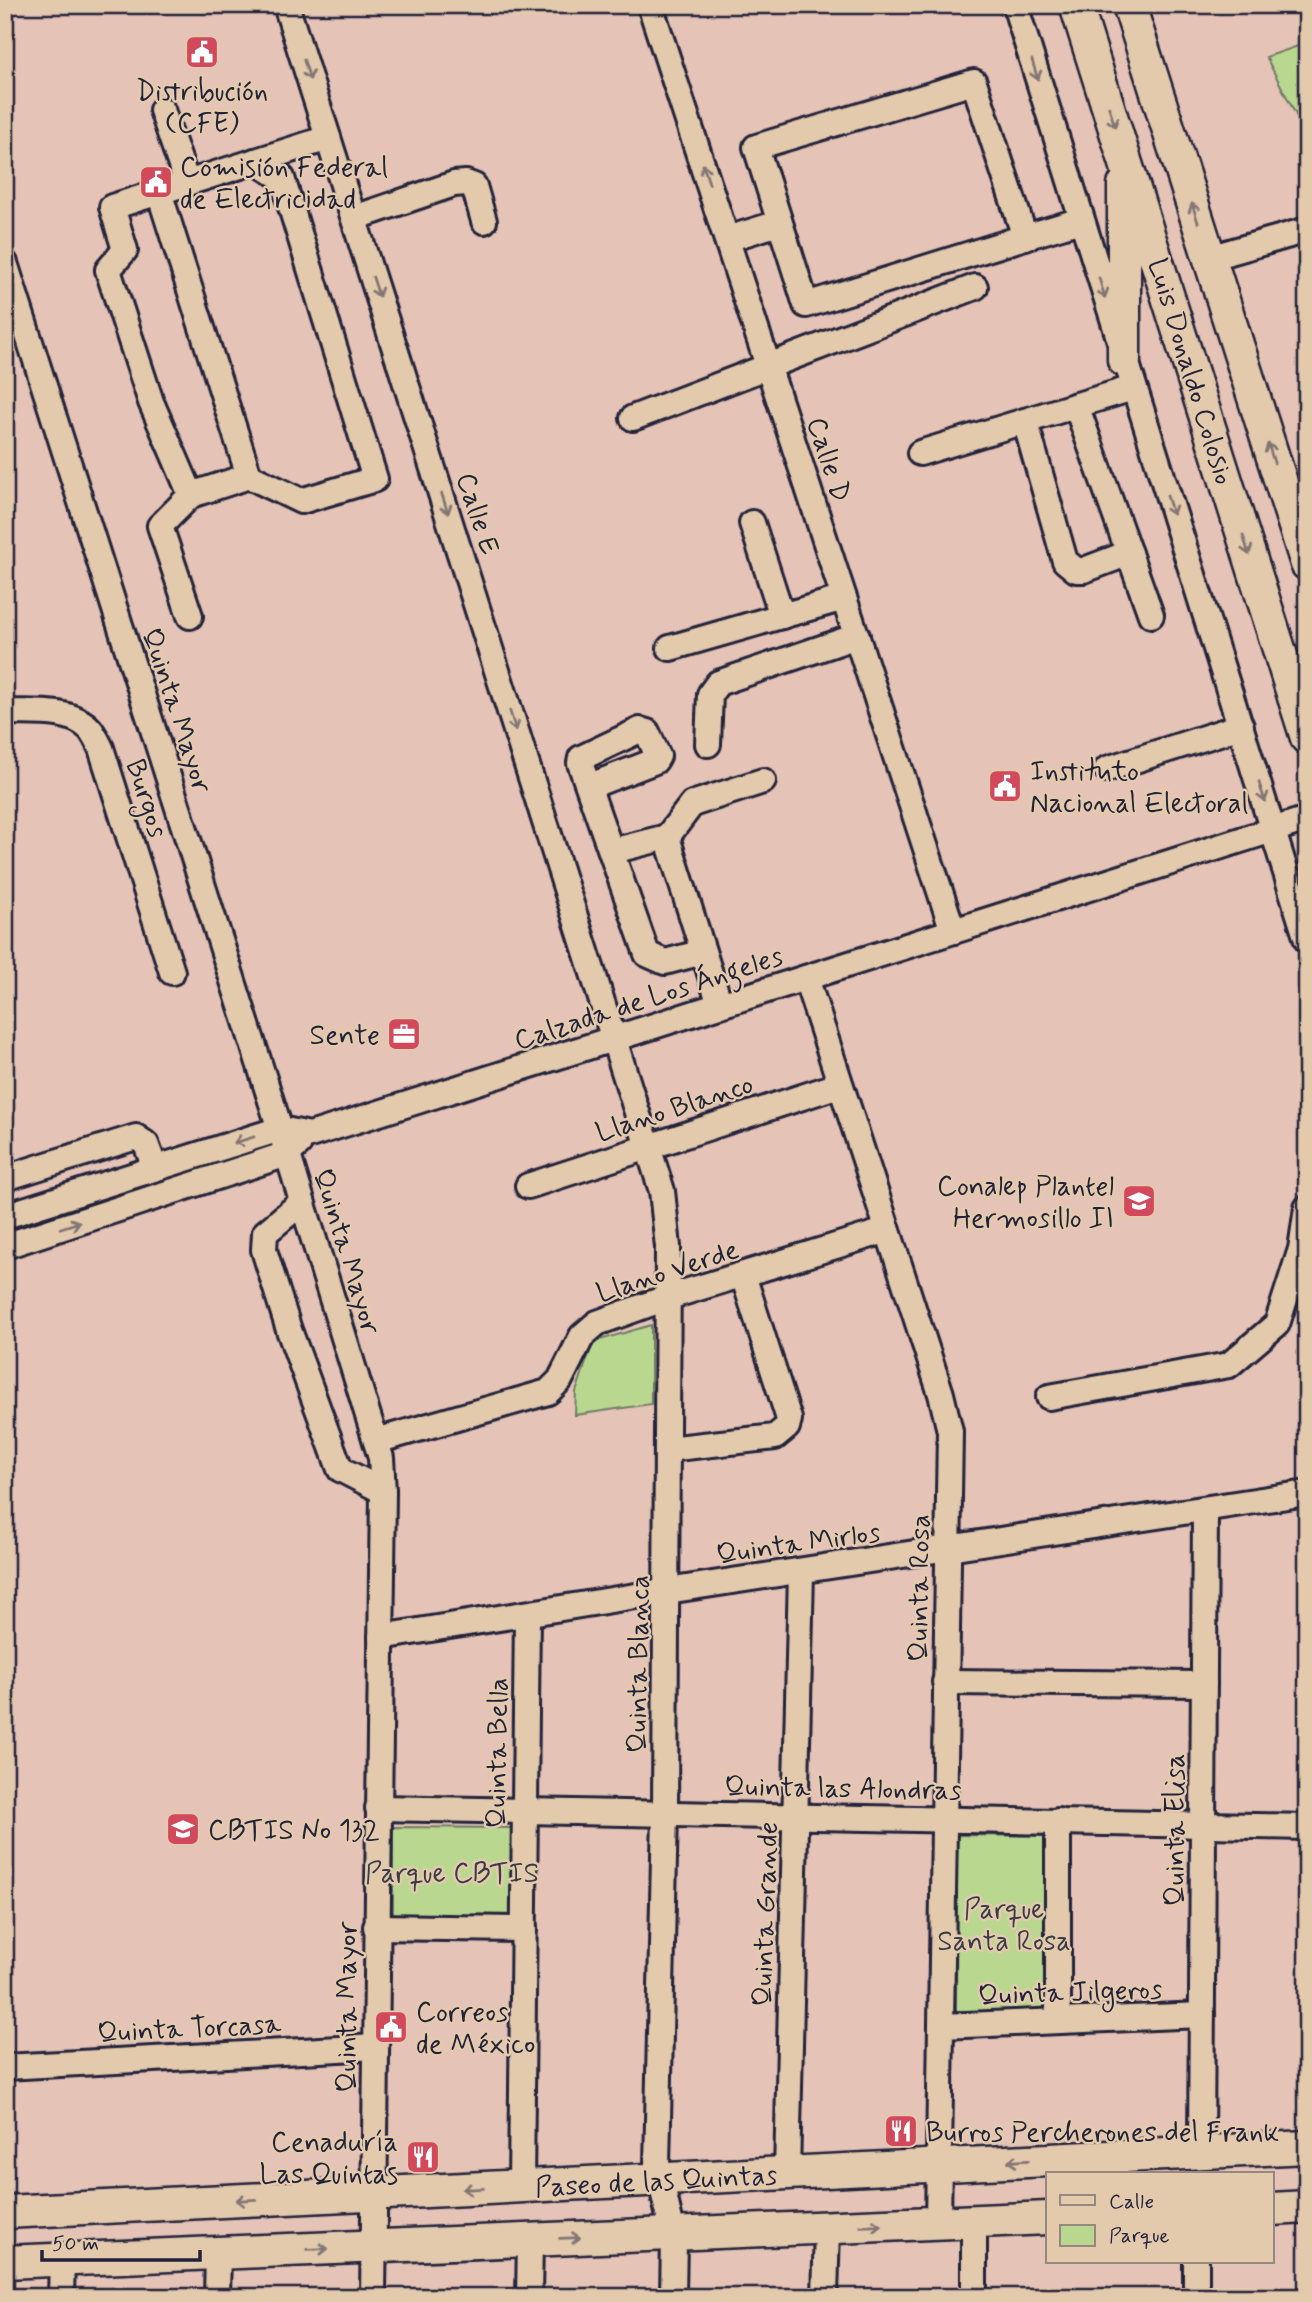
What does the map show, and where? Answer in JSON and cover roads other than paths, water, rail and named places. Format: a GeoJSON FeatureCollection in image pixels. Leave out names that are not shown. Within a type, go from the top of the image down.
{"type":"FeatureCollection","features":[{"type":"Feature","properties":{"kind":"main road","name":"Luis Donaldo Colosio"},"geometry":{"type":"LineString","coordinates":[[1076,5],[1307,738]]}},
{"type":"Feature","properties":{"kind":"main road","name":"Luis Donaldo Colosio"},"geometry":{"type":"LineString","coordinates":[[1129,5],[1307,565]]}},
{"type":"Feature","properties":{"kind":"main road"},"geometry":{"type":"LineString","coordinates":[[1123,152],[1129,374]]}},
{"type":"Feature","properties":{"kind":"main road","name":"Paseo de las Quintas"},"geometry":{"type":"LineString","coordinates":[[5,2212],[1307,2147]]}},
{"type":"Feature","properties":{"kind":"main road"},"geometry":{"type":"LineString","coordinates":[[1274,2209],[1307,2207]]}},
{"type":"Feature","properties":{"kind":"main road","name":"Paseo de las Quintas"},"geometry":{"type":"LineString","coordinates":[[5,2262],[1046,2218]]}},
{"type":"Feature","properties":{"kind":"street","name":"Calle E"},"geometry":{"type":"LineString","coordinates":[[286,5],[614,1038]]}},
{"type":"Feature","properties":{"kind":"street","name":"Calle D"},"geometry":{"type":"LineString","coordinates":[[650,5],[953,931]]}},
{"type":"Feature","properties":{"kind":"street"},"geometry":{"type":"LineString","coordinates":[[1015,5],[1307,940]]}},
{"type":"Feature","properties":{"kind":"street"},"geometry":{"type":"LineString","coordinates":[[1025,237],[974,82],[756,147],[806,305],[1081,220]]}},
{"type":"Feature","properties":{"kind":"street"},"geometry":{"type":"LineString","coordinates":[[162,110],[187,183]]}},
{"type":"Feature","properties":{"kind":"street"},"geometry":{"type":"LineString","coordinates":[[191,495],[151,402],[108,270],[125,250],[112,206],[328,138]]}},
{"type":"Feature","properties":{"kind":"street"},"geometry":{"type":"LineString","coordinates":[[190,616],[160,526],[191,495],[249,476],[301,501],[375,480],[282,178],[255,161]]}},
{"type":"Feature","properties":{"kind":"street"},"geometry":{"type":"LineString","coordinates":[[354,218],[454,184],[466,183],[474,186],[484,221]]}},
{"type":"Feature","properties":{"kind":"street"},"geometry":{"type":"LineString","coordinates":[[159,192],[249,476]]}},
{"type":"Feature","properties":{"kind":"street"},"geometry":{"type":"LineString","coordinates":[[727,239],[779,222]]}},
{"type":"Feature","properties":{"kind":"street"},"geometry":{"type":"LineString","coordinates":[[1209,258],[1307,230]]}},
{"type":"Feature","properties":{"kind":"street","name":"Quinta Mayor"},"geometry":{"type":"LineString","coordinates":[[5,263],[280,1129],[381,1458],[383,1490],[373,2297]]}},
{"type":"Feature","properties":{"kind":"street"},"geometry":{"type":"LineString","coordinates":[[632,418],[975,287]]}},
{"type":"Feature","properties":{"kind":"street"},"geometry":{"type":"LineString","coordinates":[[920,453],[1076,405],[1129,374]]}},
{"type":"Feature","properties":{"kind":"street"},"geometry":{"type":"LineString","coordinates":[[1076,405],[1152,615]]}},
{"type":"Feature","properties":{"kind":"street"},"geometry":{"type":"LineString","coordinates":[[1025,421],[1065,561],[1076,570],[1084,570],[1129,553]]}},
{"type":"Feature","properties":{"kind":"street"},"geometry":{"type":"LineString","coordinates":[[752,523],[782,616]]}},
{"type":"Feature","properties":{"kind":"street"},"geometry":{"type":"LineString","coordinates":[[670,648],[844,598]]}},
{"type":"Feature","properties":{"kind":"street"},"geometry":{"type":"LineString","coordinates":[[708,744],[710,694],[718,683],[856,636]]}},
{"type":"Feature","properties":{"kind":"street","name":"Burgos"},"geometry":{"type":"LineString","coordinates":[[5,712],[51,713],[76,719],[90,730],[101,748],[172,972]]}},
{"type":"Feature","properties":{"kind":"street"},"geometry":{"type":"LineString","coordinates":[[1107,769],[1241,726]]}},
{"type":"Feature","properties":{"kind":"street"},"geometry":{"type":"LineString","coordinates":[[612,851],[667,837],[692,804],[763,781]]}},
{"type":"Feature","properties":{"kind":"street"},"geometry":{"type":"LineString","coordinates":[[590,786],[647,954],[665,962],[703,952]]}},
{"type":"Feature","properties":{"kind":"street","name":"Calzada de Los Ángeles"},"geometry":{"type":"LineString","coordinates":[[5,1216],[280,1129],[310,1135],[1307,819]]}},
{"type":"Feature","properties":{"kind":"street"},"geometry":{"type":"LineString","coordinates":[[667,837],[720,1005]]}},
{"type":"Feature","properties":{"kind":"street","name":"Quinta Rosa"},"geometry":{"type":"LineString","coordinates":[[806,978],[948,1415],[951,1447],[947,1549],[938,2223]]}},
{"type":"Feature","properties":{"kind":"street","name":"Quinta Blanca"},"geometry":{"type":"LineString","coordinates":[[614,1038],[662,1191],[668,1247],[665,1814],[657,2165],[673,2234],[673,2297]]}},
{"type":"Feature","properties":{"kind":"street","name":"Llano Blanco"},"geometry":{"type":"LineString","coordinates":[[528,1186],[839,1085]]}},
{"type":"Feature","properties":{"kind":"street"},"geometry":{"type":"LineString","coordinates":[[5,1246],[287,1154],[310,1135]]}},
{"type":"Feature","properties":{"kind":"street"},"geometry":{"type":"LineString","coordinates":[[5,1178],[136,1137],[146,1144],[155,1168]]}},
{"type":"Feature","properties":{"kind":"street"},"geometry":{"type":"LineString","coordinates":[[302,1202],[265,1233],[264,1250],[289,1330],[340,1469],[383,1490]]}},
{"type":"Feature","properties":{"kind":"street"},"geometry":{"type":"LineString","coordinates":[[1049,1397],[1229,1365],[1277,1324],[1301,1249],[1307,1208]]}},
{"type":"Feature","properties":{"kind":"street","name":"Llano Verde"},"geometry":{"type":"LineString","coordinates":[[376,1441],[548,1392],[560,1380],[582,1336],[597,1323],[669,1297],[888,1230]]}},
{"type":"Feature","properties":{"kind":"street"},"geometry":{"type":"LineString","coordinates":[[667,1449],[775,1437],[788,1427],[789,1419],[743,1275]]}},
{"type":"Feature","properties":{"kind":"street","name":"Quinta Mirlos"},"geometry":{"type":"LineString","coordinates":[[381,1637],[1307,1493]]}},
{"type":"Feature","properties":{"kind":"street","name":"Quinta Elisa"},"geometry":{"type":"LineString","coordinates":[[1201,2152],[1205,1508]]}},
{"type":"Feature","properties":{"kind":"street","name":"Quinta Grande"},"geometry":{"type":"LineString","coordinates":[[787,2173],[801,1572]]}},
{"type":"Feature","properties":{"kind":"street","name":"Quinta Bella"},"geometry":{"type":"LineString","coordinates":[[521,2186],[527,1614]]}},
{"type":"Feature","properties":{"kind":"street"},"geometry":{"type":"LineString","coordinates":[[945,1682],[1205,1684]]}},
{"type":"Feature","properties":{"kind":"street","name":"Quinta las Alondras"},"geometry":{"type":"LineString","coordinates":[[378,1808],[1307,1827]]}},
{"type":"Feature","properties":{"kind":"street"},"geometry":{"type":"LineString","coordinates":[[1058,1821],[1058,2021]]}},
{"type":"Feature","properties":{"kind":"street"},"geometry":{"type":"LineString","coordinates":[[376,1927],[524,1929]]}},
{"type":"Feature","properties":{"kind":"street","name":"Quinta Jilgeros"},"geometry":{"type":"LineString","coordinates":[[941,2026],[1202,2015]]}},
{"type":"Feature","properties":{"kind":"street","name":"Quinta Torcasa"},"geometry":{"type":"LineString","coordinates":[[5,2067],[376,2047]]}},
{"type":"Feature","properties":{"kind":"street"},"geometry":{"type":"LineString","coordinates":[[974,2221],[974,2297]]}},
{"type":"Feature","properties":{"kind":"street"},"geometry":{"type":"LineString","coordinates":[[825,2297],[827,2228]]}},
{"type":"Feature","properties":{"kind":"street"},"geometry":{"type":"LineString","coordinates":[[530,2240],[530,2297]]}},
{"type":"Feature","properties":{"kind":"street"},"geometry":{"type":"LineString","coordinates":[[218,2253],[218,2297]]}},
{"type":"Feature","properties":{"kind":"street"},"geometry":{"type":"LineString","coordinates":[[61,2297],[62,2259]]}},
{"type":"Feature","properties":{"kind":"street"},"geometry":{"type":"LineString","coordinates":[[1196,2264],[1196,2297]]}},
{"type":"Feature","properties":{"kind":"place","name":"Distribución (CFE)"},"geometry":{"type":"Point","coordinates":[202,52]}},
{"type":"Feature","properties":{"kind":"place","name":"Comisión Federal de Electricidad"},"geometry":{"type":"Point","coordinates":[156,182]}},
{"type":"Feature","properties":{"kind":"place","name":"Instituto Nacional Electoral"},"geometry":{"type":"Point","coordinates":[1005,786]}},
{"type":"Feature","properties":{"kind":"place","name":"Sente"},"geometry":{"type":"Point","coordinates":[404,1034]}},
{"type":"Feature","properties":{"kind":"place","name":"Conalep Plantel Hermosillo II"},"geometry":{"type":"Point","coordinates":[1139,1201]}},
{"type":"Feature","properties":{"kind":"place","name":"CBTIS No 132"},"geometry":{"type":"Point","coordinates":[183,1829]}},
{"type":"Feature","properties":{"kind":"place","name":"Correos de México"},"geometry":{"type":"Point","coordinates":[391,2027]}},
{"type":"Feature","properties":{"kind":"place","name":"Burros Percherones del Frank"},"geometry":{"type":"Point","coordinates":[901,2131]}},
{"type":"Feature","properties":{"kind":"place","name":"Cenaduría Las Quintas"},"geometry":{"type":"Point","coordinates":[423,2157]}},
{"type":"Feature","properties":{"kind":"park label","name":"Parque CBTIS"},"geometry":{"type":"Point","coordinates":[452,1872]}},
{"type":"Feature","properties":{"kind":"park label","name":"Parque Santa Rosa"},"geometry":{"type":"Point","coordinates":[1004,1924]}}]}
